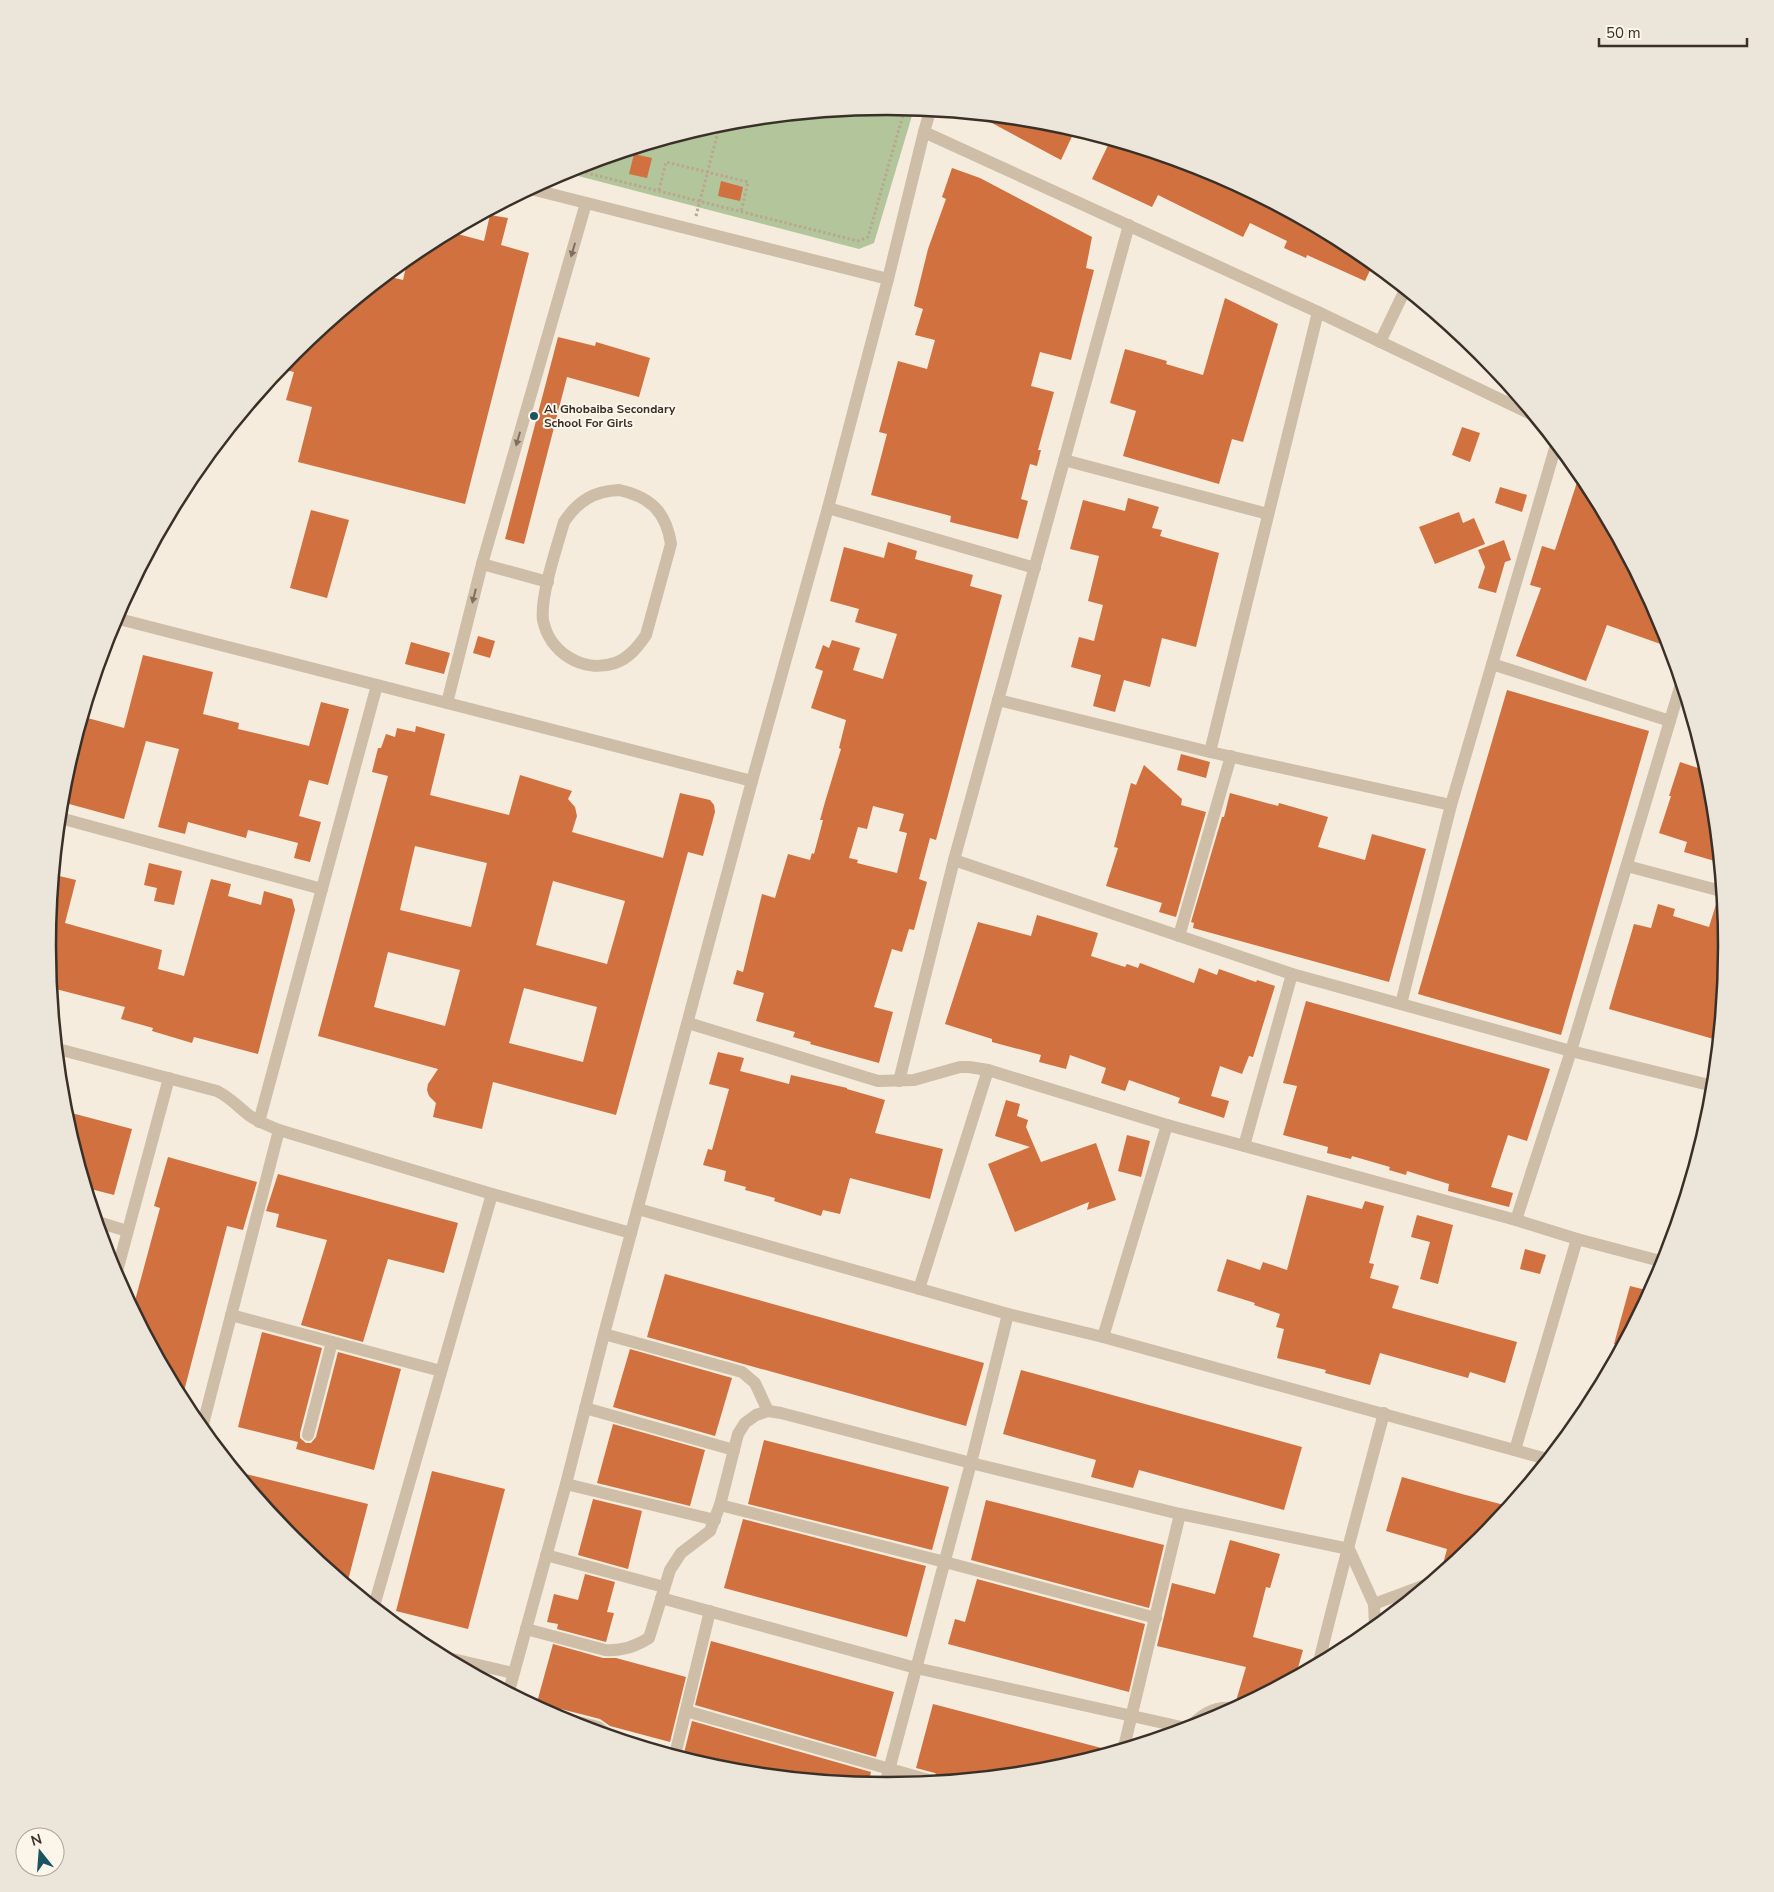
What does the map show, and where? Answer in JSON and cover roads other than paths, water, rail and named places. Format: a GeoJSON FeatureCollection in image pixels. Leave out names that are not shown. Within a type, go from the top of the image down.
{"type":"FeatureCollection","features":[{"type":"Feature","properties":{"kind":"street"},"geometry":{"type":"LineString","coordinates":[[510,1686],[566,1484],[604,1334],[752,781],[828,508],[928,117]]}},
{"type":"Feature","properties":{"kind":"street"},"geometry":{"type":"LineString","coordinates":[[924,132],[1318,312],[1521,409]]}},
{"type":"Feature","properties":{"kind":"street"},"geometry":{"type":"LineString","coordinates":[[540,191],[888,279]]}},
{"type":"Feature","properties":{"kind":"street"},"geometry":{"type":"LineString","coordinates":[[447,703],[482,564],[586,203]]}},
{"type":"Feature","properties":{"kind":"street"},"geometry":{"type":"LineString","coordinates":[[899,1081],[954,860],[1129,225]]}},
{"type":"Feature","properties":{"kind":"street"},"geometry":{"type":"LineString","coordinates":[[1380,342],[1403,295]]}},
{"type":"Feature","properties":{"kind":"street"},"geometry":{"type":"LineString","coordinates":[[1210,752],[1318,312]]}},
{"type":"Feature","properties":{"kind":"street"},"geometry":{"type":"LineString","coordinates":[[1401,1004],[1451,805],[1554,451]]}},
{"type":"Feature","properties":{"kind":"street"},"geometry":{"type":"LineString","coordinates":[[1064,460],[1268,514]]}},
{"type":"Feature","properties":{"kind":"street"},"geometry":{"type":"LineString","coordinates":[[606,490],[633,493],[650,503],[664,518],[669,531],[670,544],[646,635],[638,647],[616,663],[602,666],[574,661],[553,644],[546,632],[543,618],[543,604],[548,582],[564,522],[571,511],[593,494],[606,490]]}},
{"type":"Feature","properties":{"kind":"street"},"geometry":{"type":"LineString","coordinates":[[828,508],[1035,568]]}},
{"type":"Feature","properties":{"kind":"street"},"geometry":{"type":"LineString","coordinates":[[482,564],[548,582]]}},
{"type":"Feature","properties":{"kind":"street"},"geometry":{"type":"LineString","coordinates":[[123,620],[752,781]]}},
{"type":"Feature","properties":{"kind":"street"},"geometry":{"type":"LineString","coordinates":[[1492,664],[1670,721]]}},
{"type":"Feature","properties":{"kind":"street"},"geometry":{"type":"LineString","coordinates":[[259,1122],[377,685]]}},
{"type":"Feature","properties":{"kind":"street"},"geometry":{"type":"LineString","coordinates":[[1516,1220],[1571,1051],[1678,693]]}},
{"type":"Feature","properties":{"kind":"street"},"geometry":{"type":"LineString","coordinates":[[998,700],[1210,752],[1451,805]]}},
{"type":"Feature","properties":{"kind":"street"},"geometry":{"type":"LineString","coordinates":[[1179,936],[1231,756]]}},
{"type":"Feature","properties":{"kind":"street"},"geometry":{"type":"LineString","coordinates":[[66,820],[322,889]]}},
{"type":"Feature","properties":{"kind":"street"},"geometry":{"type":"LineString","coordinates":[[954,860],[1292,974],[1571,1051],[1706,1084]]}},
{"type":"Feature","properties":{"kind":"street"},"geometry":{"type":"LineString","coordinates":[[1627,866],[1716,890]]}},
{"type":"Feature","properties":{"kind":"street"},"geometry":{"type":"LineString","coordinates":[[1244,1146],[1292,974]]}},
{"type":"Feature","properties":{"kind":"street"},"geometry":{"type":"LineString","coordinates":[[688,1023],[867,1078],[899,1081],[920,1079],[960,1067],[988,1070],[1167,1125],[1656,1260]]}},
{"type":"Feature","properties":{"kind":"street"},"geometry":{"type":"LineString","coordinates":[[63,1050],[217,1091],[227,1096],[259,1122],[279,1130],[492,1194],[631,1233]]}},
{"type":"Feature","properties":{"kind":"street"},"geometry":{"type":"LineString","coordinates":[[919,1289],[988,1070]]}},
{"type":"Feature","properties":{"kind":"street"},"geometry":{"type":"LineString","coordinates":[[119,1264],[169,1078]]}},
{"type":"Feature","properties":{"kind":"street"},"geometry":{"type":"LineString","coordinates":[[1103,1337],[1167,1125]]}},
{"type":"Feature","properties":{"kind":"street"},"geometry":{"type":"LineString","coordinates":[[204,1419],[279,1130]]}},
{"type":"Feature","properties":{"kind":"street"},"geometry":{"type":"LineString","coordinates":[[376,1601],[492,1194]]}},
{"type":"Feature","properties":{"kind":"street"},"geometry":{"type":"LineString","coordinates":[[638,1209],[1008,1314],[1103,1337],[1542,1457]]}},
{"type":"Feature","properties":{"kind":"street"},"geometry":{"type":"LineString","coordinates":[[104,1224],[128,1231]]}},
{"type":"Feature","properties":{"kind":"street"},"geometry":{"type":"LineString","coordinates":[[1515,1450],[1577,1239]]}},
{"type":"Feature","properties":{"kind":"street"},"geometry":{"type":"LineString","coordinates":[[888,1777],[971,1463],[1008,1314]]}},
{"type":"Feature","properties":{"kind":"street"},"geometry":{"type":"LineString","coordinates":[[231,1315],[441,1371]]}},
{"type":"Feature","properties":{"kind":"street"},"geometry":{"type":"LineString","coordinates":[[604,1334],[742,1372],[756,1383],[768,1412]]}},
{"type":"Feature","properties":{"kind":"street"},"geometry":{"type":"LineString","coordinates":[[308,1435],[332,1342]]}},
{"type":"Feature","properties":{"kind":"street"},"geometry":{"type":"LineString","coordinates":[[585,1408],[734,1450]]}},
{"type":"Feature","properties":{"kind":"street"},"geometry":{"type":"LineString","coordinates":[[526,1629],[605,1650],[616,1651],[628,1649],[649,1638],[675,1561],[689,1546],[710,1530],[715,1520],[738,1434],[745,1423],[756,1415],[768,1412],[781,1413],[971,1463],[1180,1514],[1349,1549]]}},
{"type":"Feature","properties":{"kind":"street"},"geometry":{"type":"LineString","coordinates":[[1321,1654],[1384,1413]]}},
{"type":"Feature","properties":{"kind":"street"},"geometry":{"type":"LineString","coordinates":[[566,1484],[715,1520]]}},
{"type":"Feature","properties":{"kind":"street"},"geometry":{"type":"LineString","coordinates":[[720,1505],[1156,1618]]}},
{"type":"Feature","properties":{"kind":"street"},"geometry":{"type":"LineString","coordinates":[[1126,1741],[1180,1514]]}},
{"type":"Feature","properties":{"kind":"street"},"geometry":{"type":"LineString","coordinates":[[1349,1549],[1374,1604],[1375,1618]]}},
{"type":"Feature","properties":{"kind":"street"},"geometry":{"type":"LineString","coordinates":[[546,1554],[663,1592],[710,1611],[916,1668],[1175,1725]]}},
{"type":"Feature","properties":{"kind":"street"},"geometry":{"type":"LineString","coordinates":[[1374,1604],[1411,1591]]}},
{"type":"Feature","properties":{"kind":"street"},"geometry":{"type":"LineString","coordinates":[[676,1749],[710,1611]]}},
{"type":"Feature","properties":{"kind":"street"},"geometry":{"type":"LineString","coordinates":[[467,1662],[513,1674]]}},
{"type":"Feature","properties":{"kind":"street"},"geometry":{"type":"LineString","coordinates":[[1206,1714],[1218,1708]]}},
{"type":"Feature","properties":{"kind":"street"},"geometry":{"type":"LineString","coordinates":[[686,1711],[914,1776]]}},
{"type":"Feature","properties":{"kind":"place","name":"Al Ghobaiba Secondary School For Girls"},"geometry":{"type":"Point","coordinates":[534,416]}}]}
